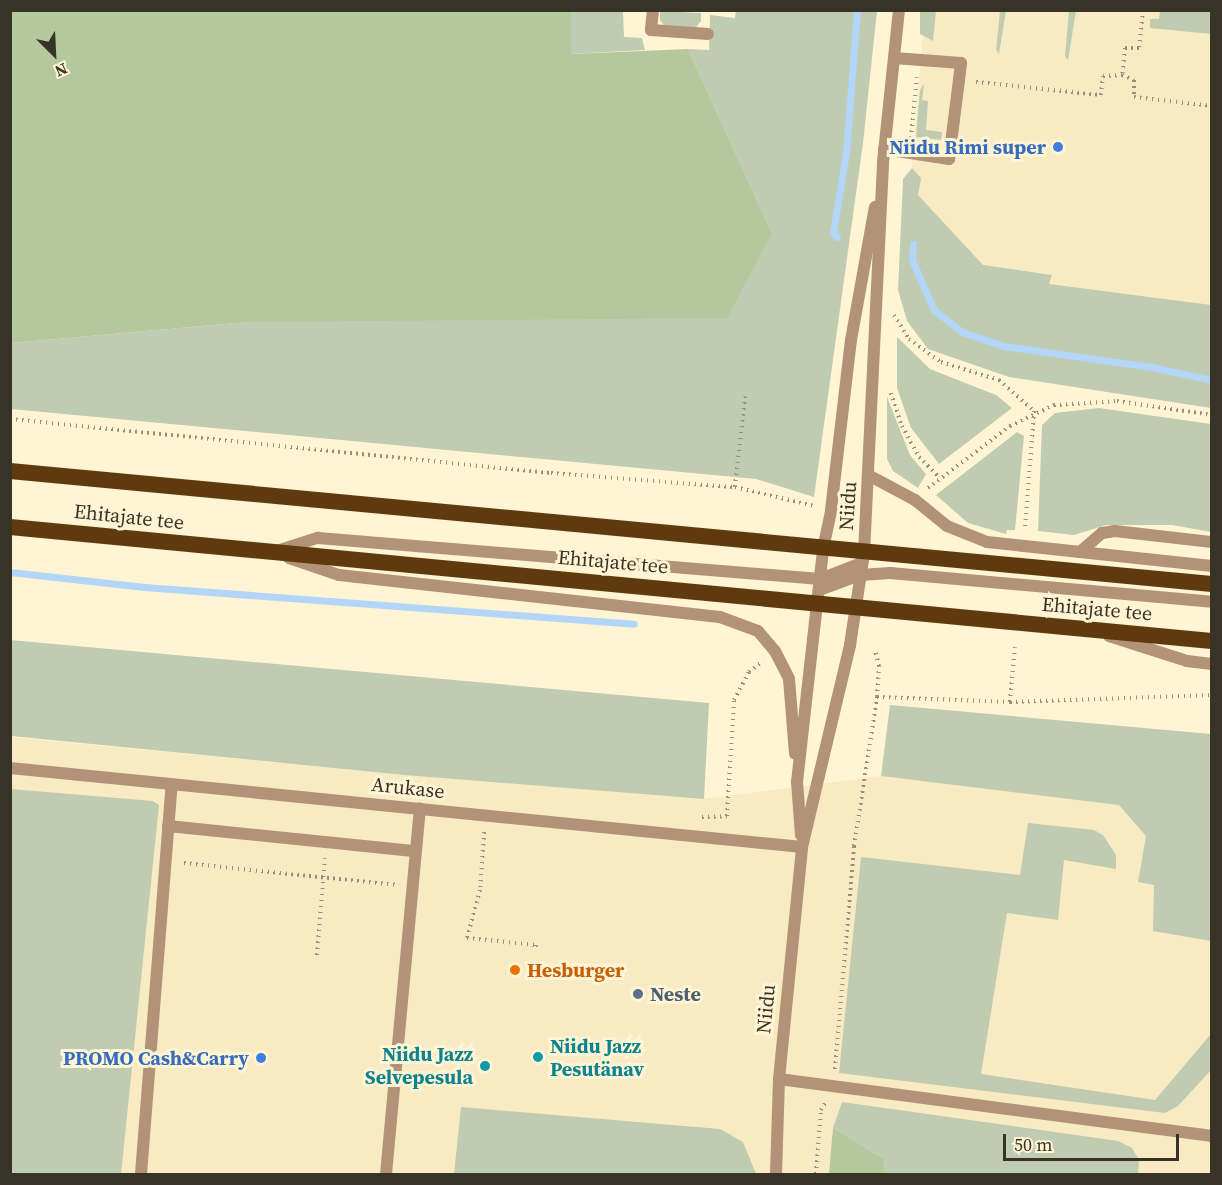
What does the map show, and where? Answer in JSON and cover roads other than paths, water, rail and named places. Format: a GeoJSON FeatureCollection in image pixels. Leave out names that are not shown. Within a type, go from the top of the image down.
{"type":"FeatureCollection","features":[{"type":"Feature","properties":{"kind":"highway","name":"Ehitajate tee"},"geometry":{"type":"LineString","coordinates":[[10,471],[823,549],[862,564],[1212,584]]}},
{"type":"Feature","properties":{"kind":"highway","name":"Ehitajate tee"},"geometry":{"type":"LineString","coordinates":[[10,527],[274,553],[819,591],[855,607],[1212,641]]}},
{"type":"Feature","properties":{"kind":"street"},"geometry":{"type":"LineString","coordinates":[[653,10],[651,30],[708,34]]}},
{"type":"Feature","properties":{"kind":"street","name":"Niidu"},"geometry":{"type":"LineString","coordinates":[[776,1174],[779,1079],[802,847],[855,607],[862,564],[870,476],[884,155],[899,10]]}},
{"type":"Feature","properties":{"kind":"street"},"geometry":{"type":"LineString","coordinates":[[884,155],[909,152],[949,159],[959,80],[960,63],[894,58]]}},
{"type":"Feature","properties":{"kind":"street","name":"Niidu"},"geometry":{"type":"LineString","coordinates":[[802,847],[798,782],[823,549],[831,510],[851,340],[884,155]]}},
{"type":"Feature","properties":{"kind":"street"},"geometry":{"type":"LineString","coordinates":[[870,476],[915,500],[947,526],[987,542],[1212,566]]}},
{"type":"Feature","properties":{"kind":"street"},"geometry":{"type":"LineString","coordinates":[[1080,552],[1102,533],[1115,531],[1212,542]]}},
{"type":"Feature","properties":{"kind":"street"},"geometry":{"type":"LineString","coordinates":[[274,553],[318,538],[819,591],[862,564],[890,573],[1212,602]]}},
{"type":"Feature","properties":{"kind":"street"},"geometry":{"type":"LineString","coordinates":[[274,553],[339,575],[720,617],[758,631],[775,651],[789,679],[798,782]]}},
{"type":"Feature","properties":{"kind":"street"},"geometry":{"type":"LineString","coordinates":[[1088,629],[1187,661],[1212,664]]}},
{"type":"Feature","properties":{"kind":"street","name":"Arukase"},"geometry":{"type":"LineString","coordinates":[[10,768],[802,847]]}},
{"type":"Feature","properties":{"kind":"street"},"geometry":{"type":"LineString","coordinates":[[141,1174],[172,784]]}},
{"type":"Feature","properties":{"kind":"street"},"geometry":{"type":"LineString","coordinates":[[386,1174],[420,809]]}},
{"type":"Feature","properties":{"kind":"street"},"geometry":{"type":"LineString","coordinates":[[168,826],[416,851]]}},
{"type":"Feature","properties":{"kind":"street"},"geometry":{"type":"LineString","coordinates":[[779,1079],[1212,1136]]}},
{"type":"Feature","properties":{"kind":"waterway"},"geometry":{"type":"LineString","coordinates":[[837,237],[833,232],[846,153],[857,10]]}},
{"type":"Feature","properties":{"kind":"waterway"},"geometry":{"type":"LineString","coordinates":[[913,244],[912,260],[934,310],[962,332],[1004,346],[1151,367],[1212,380]]}},
{"type":"Feature","properties":{"kind":"waterway"},"geometry":{"type":"LineString","coordinates":[[10,572],[144,587],[634,624]]}},
{"type":"Feature","properties":{"kind":"place","name":"Niidu Rimi super"},"geometry":{"type":"Point","coordinates":[1058,147]}},
{"type":"Feature","properties":{"kind":"place","name":"Hesburger"},"geometry":{"type":"Point","coordinates":[515,970]}},
{"type":"Feature","properties":{"kind":"place","name":"Neste"},"geometry":{"type":"Point","coordinates":[638,994]}},
{"type":"Feature","properties":{"kind":"place","name":"Niidu Jazz Pesutänav"},"geometry":{"type":"Point","coordinates":[538,1057]}},
{"type":"Feature","properties":{"kind":"place","name":"PROMO Cash&Carry"},"geometry":{"type":"Point","coordinates":[261,1058]}},
{"type":"Feature","properties":{"kind":"place","name":"Niidu Jazz Selvepesula"},"geometry":{"type":"Point","coordinates":[485,1066]}}]}
